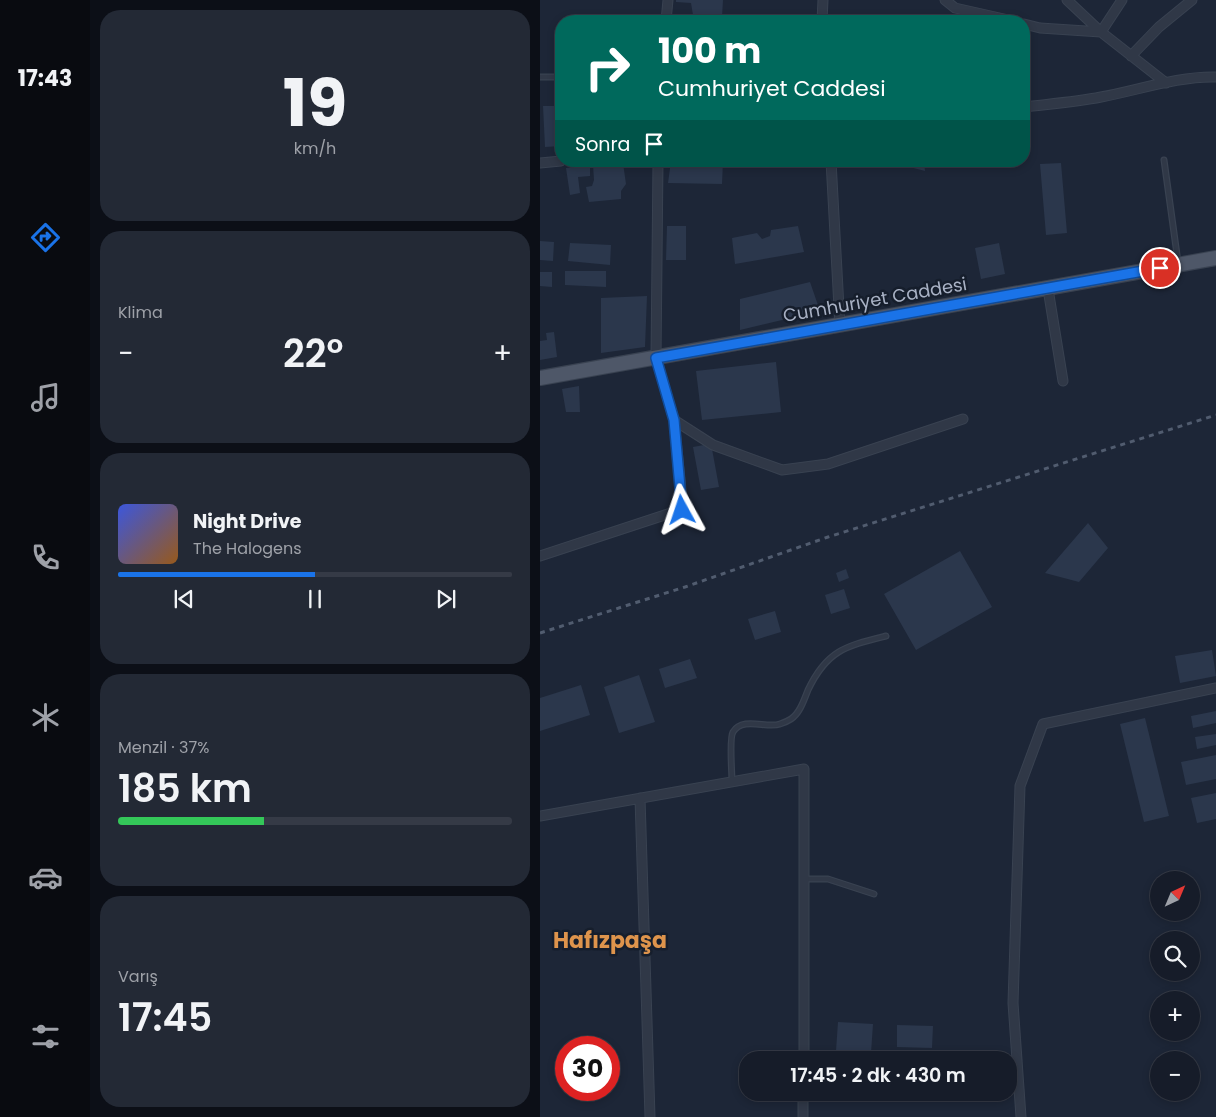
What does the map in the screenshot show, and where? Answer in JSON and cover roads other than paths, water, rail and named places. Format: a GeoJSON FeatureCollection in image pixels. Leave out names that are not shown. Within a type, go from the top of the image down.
{"type":"FeatureCollection","features":[{"type":"Feature","properties":{"kind":"main road","name":"Cumhuriyet Caddesi"},"geometry":{"type":"LineString","coordinates":[[540,378],[1216,258]]}},
{"type":"Feature","properties":{"kind":"street"},"geometry":{"type":"LineString","coordinates":[[667,15],[668,0]]}},
{"type":"Feature","properties":{"kind":"street"},"geometry":{"type":"LineString","coordinates":[[822,15],[823,0]]}},
{"type":"Feature","properties":{"kind":"street"},"geometry":{"type":"LineString","coordinates":[[945,0],[956,8],[987,15]]}},
{"type":"Feature","properties":{"kind":"street"},"geometry":{"type":"LineString","coordinates":[[1067,0],[1101,32],[1166,83]]}},
{"type":"Feature","properties":{"kind":"street"},"geometry":{"type":"LineString","coordinates":[[1101,32],[1122,0]]}},
{"type":"Feature","properties":{"kind":"street"},"geometry":{"type":"LineString","coordinates":[[1131,56],[1159,27],[1192,0]]}},
{"type":"Feature","properties":{"kind":"street"},"geometry":{"type":"LineString","coordinates":[[1030,26],[1040,28],[1101,32]]}},
{"type":"Feature","properties":{"kind":"street"},"geometry":{"type":"LineString","coordinates":[[1030,106],[1099,98],[1166,83],[1216,77]]}},
{"type":"Feature","properties":{"kind":"street"},"geometry":{"type":"LineString","coordinates":[[540,164],[555,162]]}},
{"type":"Feature","properties":{"kind":"street"},"geometry":{"type":"LineString","coordinates":[[540,556],[682,510],[674,420],[656,358],[658,167]]}},
{"type":"Feature","properties":{"kind":"street"},"geometry":{"type":"LineString","coordinates":[[831,167],[840,326]]}},
{"type":"Feature","properties":{"kind":"street"},"geometry":{"type":"LineString","coordinates":[[1048,288],[1063,381]]}},
{"type":"Feature","properties":{"kind":"street"},"geometry":{"type":"LineString","coordinates":[[674,420],[713,445],[782,470],[828,464],[963,419]]}},
{"type":"Feature","properties":{"kind":"street"},"geometry":{"type":"LineString","coordinates":[[1021,1117],[1013,1004],[1020,786],[1043,724],[1216,688]]}},
{"type":"Feature","properties":{"kind":"street"},"geometry":{"type":"LineString","coordinates":[[540,816],[804,769],[804,1051]]}},
{"type":"Feature","properties":{"kind":"street"},"geometry":{"type":"LineString","coordinates":[[640,798],[650,1117]]}},
{"type":"Feature","properties":{"kind":"street"},"geometry":{"type":"LineString","coordinates":[[804,1101],[804,1117]]}},
{"type":"Feature","properties":{"kind":"lane"},"geometry":{"type":"LineString","coordinates":[[540,77],[555,77]]}},
{"type":"Feature","properties":{"kind":"lane"},"geometry":{"type":"LineString","coordinates":[[1164,160],[1178,265]]}},
{"type":"Feature","properties":{"kind":"lane"},"geometry":{"type":"LineString","coordinates":[[732,782],[732,733],[735,730],[740,726],[750,724],[779,725],[792,718],[797,713],[816,673],[832,655],[852,644],[886,636]]}},
{"type":"Feature","properties":{"kind":"lane"},"geometry":{"type":"LineString","coordinates":[[804,879],[828,879],[874,894]]}},
{"type":"Feature","properties":{"kind":"railway"},"geometry":{"type":"LineString","coordinates":[[540,633],[685,587],[828,537],[1216,415]]}},
{"type":"Feature","properties":{"kind":"district","name":"Hafızpaşa"},"geometry":{"type":"Point","coordinates":[610,940]}}]}
